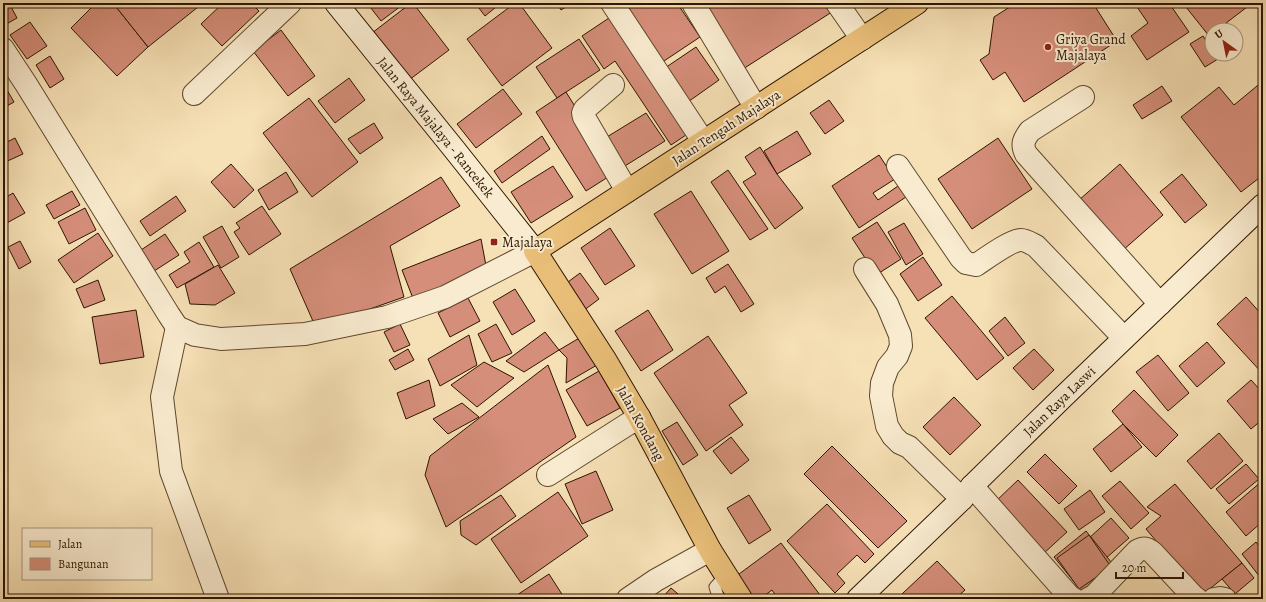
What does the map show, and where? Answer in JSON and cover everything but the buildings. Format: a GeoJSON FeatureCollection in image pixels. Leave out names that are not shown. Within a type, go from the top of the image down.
{"type":"FeatureCollection","features":[{"type":"Feature","properties":{"kind":"main road","name":"Jalan Tengah Majalaya"},"geometry":{"type":"LineString","coordinates":[[535,251],[917,3]]}},
{"type":"Feature","properties":{"kind":"main road","name":"Jalan Kondang"},"geometry":{"type":"LineString","coordinates":[[535,251],[606,362],[639,418],[710,550],[741,599]]}},
{"type":"Feature","properties":{"kind":"street"},"geometry":{"type":"LineString","coordinates":[[194,94],[290,3]]}},
{"type":"Feature","properties":{"kind":"street","name":"Jalan Raya Majalaya - Rancekek"},"geometry":{"type":"LineString","coordinates":[[336,3],[535,251]]}},
{"type":"Feature","properties":{"kind":"street"},"geometry":{"type":"LineString","coordinates":[[612,3],[703,142]]}},
{"type":"Feature","properties":{"kind":"street"},"geometry":{"type":"LineString","coordinates":[[693,3],[756,108]]}},
{"type":"Feature","properties":{"kind":"street"},"geometry":{"type":"LineString","coordinates":[[838,3],[862,40]]}},
{"type":"Feature","properties":{"kind":"street"},"geometry":{"type":"LineString","coordinates":[[3,49],[177,327],[195,335],[221,339],[305,334],[387,317],[445,297],[535,251]]}},
{"type":"Feature","properties":{"kind":"street"},"geometry":{"type":"LineString","coordinates":[[613,85],[585,109],[583,113],[627,191]]}},
{"type":"Feature","properties":{"kind":"street"},"geometry":{"type":"LineString","coordinates":[[1083,97],[1030,131],[1024,139],[1024,149],[1026,154],[1160,304]]}},
{"type":"Feature","properties":{"kind":"street"},"geometry":{"type":"LineString","coordinates":[[898,166],[961,258],[966,263],[976,265],[1014,241],[1023,240],[1029,242],[1036,246],[1124,338]]}},
{"type":"Feature","properties":{"kind":"street","name":"Jalan Raya Laswi"},"geometry":{"type":"LineString","coordinates":[[858,599],[1124,338],[1263,205]]}},
{"type":"Feature","properties":{"kind":"street"},"geometry":{"type":"LineString","coordinates":[[865,268],[887,304],[900,336],[901,346],[897,356],[888,367],[882,383],[882,396],[887,426],[893,436],[900,444],[909,447],[967,493],[1070,597],[1074,599]]}},
{"type":"Feature","properties":{"kind":"street"},"geometry":{"type":"LineString","coordinates":[[177,327],[162,397],[171,470],[218,599]]}},
{"type":"Feature","properties":{"kind":"street"},"geometry":{"type":"LineString","coordinates":[[548,475],[639,418]]}},
{"type":"Feature","properties":{"kind":"street"},"geometry":{"type":"LineString","coordinates":[[1088,599],[1094,596],[1137,551],[1142,548],[1148,548],[1154,553],[1197,599]]}},
{"type":"Feature","properties":{"kind":"street"},"geometry":{"type":"LineString","coordinates":[[628,599],[656,580],[710,550]]}},
{"type":"Feature","properties":{"kind":"street"},"geometry":{"type":"LineString","coordinates":[[1214,599],[1225,599]]}},
{"type":"Feature","properties":{"kind":"lane"},"geometry":{"type":"LineString","coordinates":[[719,599],[715,587],[726,575]]}},
{"type":"Feature","properties":{"kind":"place","name":"Griya Grand Majalaya"},"geometry":{"type":"Point","coordinates":[1048,47]}},
{"type":"Feature","properties":{"kind":"place","name":"Majalaya"},"geometry":{"type":"Point","coordinates":[494,242]}}]}
